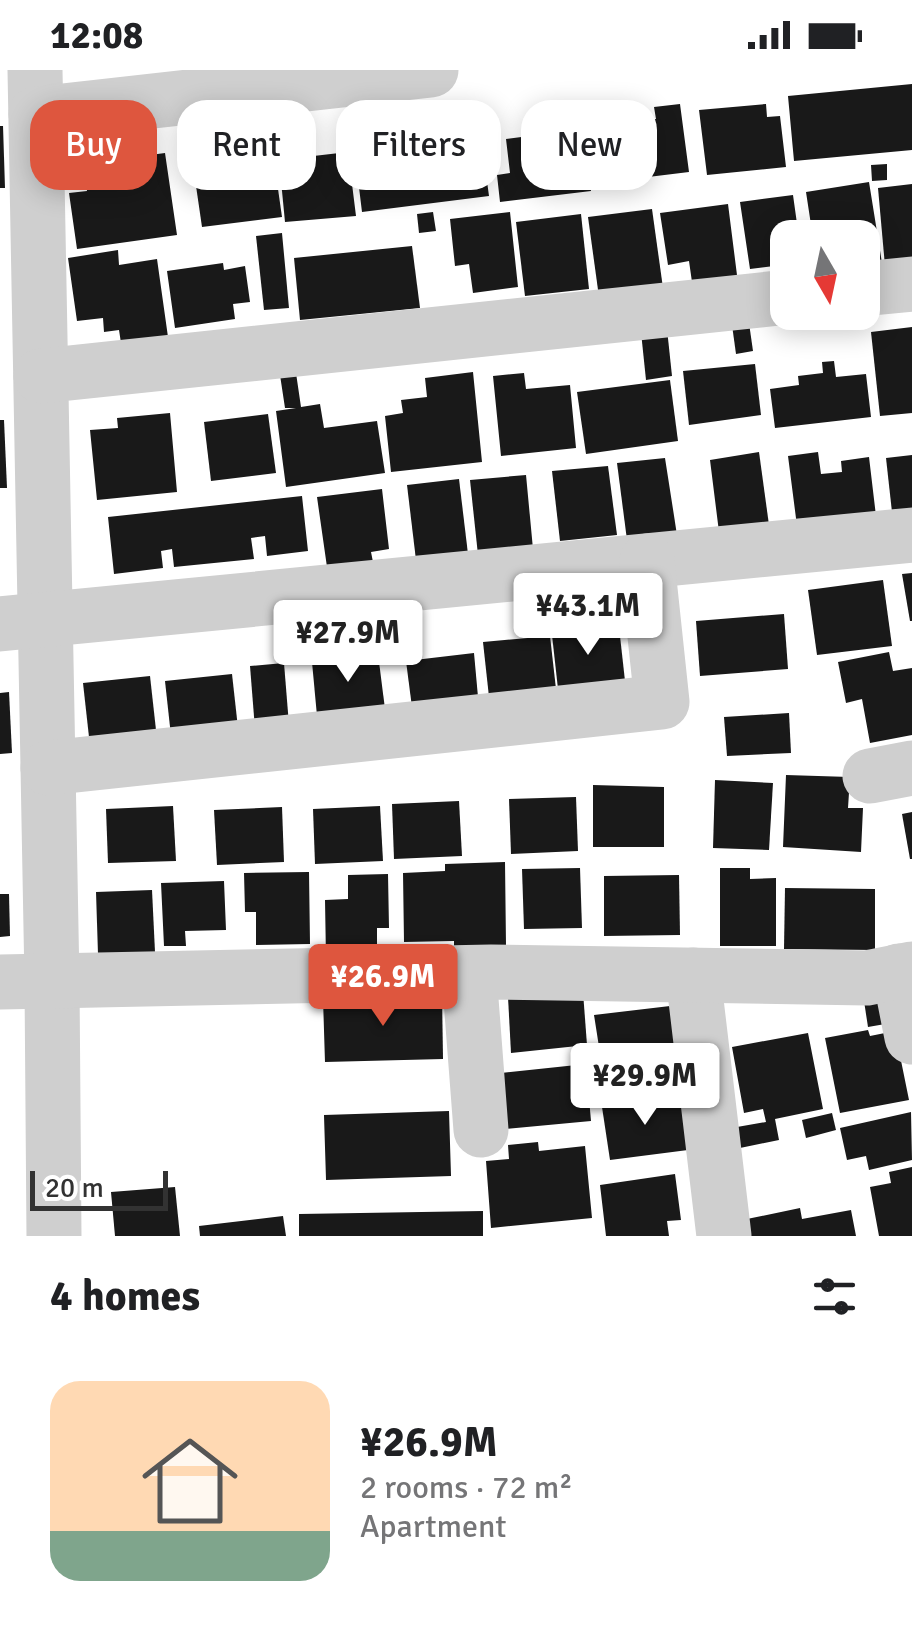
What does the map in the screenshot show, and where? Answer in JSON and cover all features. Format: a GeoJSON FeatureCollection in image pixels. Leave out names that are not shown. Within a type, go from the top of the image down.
{"type":"FeatureCollection","features":[{"type":"Feature","properties":{"kind":"street"},"geometry":{"type":"LineString","coordinates":[[54,1236],[26,982],[48,768],[22,622],[41,376],[36,92],[431,70]]}},
{"type":"Feature","properties":{"kind":"street"},"geometry":{"type":"LineString","coordinates":[[880,287],[912,284]]}},
{"type":"Feature","properties":{"kind":"street"},"geometry":{"type":"LineString","coordinates":[[41,376],[770,299]]}},
{"type":"Feature","properties":{"kind":"street"},"geometry":{"type":"LineString","coordinates":[[22,622],[912,535]]}},
{"type":"Feature","properties":{"kind":"street"},"geometry":{"type":"LineString","coordinates":[[48,768],[662,702],[648,561]]}},
{"type":"Feature","properties":{"kind":"street"},"geometry":{"type":"LineString","coordinates":[[26,982],[469,973],[867,978],[906,970],[912,1037]]}},
{"type":"Feature","properties":{"kind":"street"},"geometry":{"type":"LineString","coordinates":[[469,973],[482,1130]]}},
{"type":"Feature","properties":{"kind":"street"},"geometry":{"type":"LineString","coordinates":[[693,976],[724,1236]]}},
{"type":"Feature","properties":{"kind":"building"},"geometry":{"type":"Polygon","coordinates":[[[912,84],[912,150],[794,161],[788,96],[912,84]]]}},
{"type":"Feature","properties":{"kind":"building"},"geometry":{"type":"Polygon","coordinates":[[[680,104],[689,172],[657,176],[657,107],[680,104]]]}},
{"type":"Feature","properties":{"kind":"building"},"geometry":{"type":"Polygon","coordinates":[[[766,104],[767,117],[780,116],[786,167],[707,175],[699,110],[766,104]]]}},
{"type":"Feature","properties":{"kind":"building"},"geometry":{"type":"Polygon","coordinates":[[[3,126],[5,188],[0,188],[3,126]]]}},
{"type":"Feature","properties":{"kind":"building"},"geometry":{"type":"Polygon","coordinates":[[[521,137],[521,190],[591,191],[500,202],[501,174],[510,173],[506,139],[521,137]]]}},
{"type":"Feature","properties":{"kind":"building"},"geometry":{"type":"Polygon","coordinates":[[[165,153],[177,235],[77,249],[69,193],[157,190],[157,154],[165,153]]]}},
{"type":"Feature","properties":{"kind":"building"},"geometry":{"type":"Polygon","coordinates":[[[336,153],[336,190],[353,190],[356,216],[285,222],[282,190],[316,190],[316,156],[336,153]]]}},
{"type":"Feature","properties":{"kind":"building"},"geometry":{"type":"Polygon","coordinates":[[[887,164],[887,180],[872,181],[871,165],[887,164]]]}},
{"type":"Feature","properties":{"kind":"building"},"geometry":{"type":"Polygon","coordinates":[[[869,182],[875,220],[810,220],[806,192],[869,182]]]}},
{"type":"Feature","properties":{"kind":"building"},"geometry":{"type":"Polygon","coordinates":[[[912,184],[912,264],[885,266],[878,188],[912,184]]]}},
{"type":"Feature","properties":{"kind":"building"},"geometry":{"type":"Polygon","coordinates":[[[197,190],[278,190],[282,217],[202,227],[197,190]]]}},
{"type":"Feature","properties":{"kind":"building"},"geometry":{"type":"Polygon","coordinates":[[[359,190],[488,190],[489,196],[362,212],[359,190]]]}},
{"type":"Feature","properties":{"kind":"building"},"geometry":{"type":"Polygon","coordinates":[[[793,195],[796,220],[770,220],[770,266],[750,269],[740,202],[793,195]]]}},
{"type":"Feature","properties":{"kind":"building"},"geometry":{"type":"Polygon","coordinates":[[[728,204],[738,283],[693,289],[689,261],[668,265],[660,213],[728,204]]]}},
{"type":"Feature","properties":{"kind":"building"},"geometry":{"type":"Polygon","coordinates":[[[652,209],[663,288],[599,297],[588,217],[652,209]]]}},
{"type":"Feature","properties":{"kind":"building"},"geometry":{"type":"Polygon","coordinates":[[[433,212],[436,231],[419,233],[417,214],[433,212]]]}},
{"type":"Feature","properties":{"kind":"building"},"geometry":{"type":"Polygon","coordinates":[[[510,212],[518,287],[473,293],[469,264],[455,266],[450,219],[510,212]]]}},
{"type":"Feature","properties":{"kind":"building"},"geometry":{"type":"Polygon","coordinates":[[[581,214],[589,289],[525,296],[516,222],[581,214]]]}},
{"type":"Feature","properties":{"kind":"building"},"geometry":{"type":"Polygon","coordinates":[[[282,233],[289,308],[264,310],[256,236],[282,233]]]}},
{"type":"Feature","properties":{"kind":"building"},"geometry":{"type":"Polygon","coordinates":[[[412,246],[420,308],[300,320],[294,258],[412,246]]]}},
{"type":"Feature","properties":{"kind":"building"},"geometry":{"type":"Polygon","coordinates":[[[118,250],[119,265],[157,259],[168,337],[121,343],[119,330],[104,332],[103,318],[77,321],[68,258],[118,250]]]}},
{"type":"Feature","properties":{"kind":"building"},"geometry":{"type":"Polygon","coordinates":[[[223,263],[224,270],[245,266],[250,302],[233,304],[235,319],[175,328],[167,271],[223,263]]]}},
{"type":"Feature","properties":{"kind":"building"},"geometry":{"type":"Polygon","coordinates":[[[749,323],[753,351],[736,354],[732,325],[749,323]]]}},
{"type":"Feature","properties":{"kind":"building"},"geometry":{"type":"Polygon","coordinates":[[[912,327],[912,413],[880,416],[871,332],[912,327]]]}},
{"type":"Feature","properties":{"kind":"building"},"geometry":{"type":"Polygon","coordinates":[[[667,329],[672,376],[646,380],[641,332],[667,329]]]}},
{"type":"Feature","properties":{"kind":"building"},"geometry":{"type":"Polygon","coordinates":[[[834,361],[836,377],[866,374],[871,417],[775,428],[770,389],[799,385],[798,376],[823,373],[822,362],[834,361]]]}},
{"type":"Feature","properties":{"kind":"building"},"geometry":{"type":"Polygon","coordinates":[[[755,364],[761,415],[689,425],[683,371],[755,364]]]}},
{"type":"Feature","properties":{"kind":"building"},"geometry":{"type":"Polygon","coordinates":[[[473,372],[482,462],[391,472],[385,416],[403,413],[401,400],[427,397],[425,378],[473,372]]]}},
{"type":"Feature","properties":{"kind":"building"},"geometry":{"type":"Polygon","coordinates":[[[296,373],[301,407],[320,404],[324,428],[377,421],[385,473],[286,487],[276,411],[296,408],[285,408],[280,375],[296,373]]]}},
{"type":"Feature","properties":{"kind":"building"},"geometry":{"type":"Polygon","coordinates":[[[524,373],[526,389],[570,385],[576,448],[501,456],[493,376],[524,373]]]}},
{"type":"Feature","properties":{"kind":"building"},"geometry":{"type":"Polygon","coordinates":[[[670,380],[678,441],[586,454],[577,392],[670,380]]]}},
{"type":"Feature","properties":{"kind":"building"},"geometry":{"type":"Polygon","coordinates":[[[170,413],[177,492],[97,500],[90,430],[118,428],[117,418],[170,413]]]}},
{"type":"Feature","properties":{"kind":"building"},"geometry":{"type":"Polygon","coordinates":[[[268,414],[276,473],[211,481],[204,422],[268,414]]]}},
{"type":"Feature","properties":{"kind":"building"},"geometry":{"type":"Polygon","coordinates":[[[0,420],[4,420],[7,488],[0,488],[0,420]]]}},
{"type":"Feature","properties":{"kind":"building"},"geometry":{"type":"Polygon","coordinates":[[[759,452],[769,525],[719,532],[710,460],[759,452]]]}},
{"type":"Feature","properties":{"kind":"building"},"geometry":{"type":"Polygon","coordinates":[[[818,452],[821,474],[842,472],[841,461],[869,457],[876,516],[797,526],[788,456],[818,452]]]}},
{"type":"Feature","properties":{"kind":"building"},"geometry":{"type":"Polygon","coordinates":[[[912,455],[912,519],[893,521],[886,458],[912,455]]]}},
{"type":"Feature","properties":{"kind":"building"},"geometry":{"type":"Polygon","coordinates":[[[665,458],[677,535],[627,540],[617,463],[665,458]]]}},
{"type":"Feature","properties":{"kind":"building"},"geometry":{"type":"Polygon","coordinates":[[[608,466],[617,535],[560,541],[552,471],[608,466]]]}},
{"type":"Feature","properties":{"kind":"building"},"geometry":{"type":"Polygon","coordinates":[[[526,475],[533,549],[478,555],[470,480],[526,475]]]}},
{"type":"Feature","properties":{"kind":"building"},"geometry":{"type":"Polygon","coordinates":[[[459,479],[468,554],[416,560],[407,485],[459,479]]]}},
{"type":"Feature","properties":{"kind":"building"},"geometry":{"type":"Polygon","coordinates":[[[382,489],[389,549],[371,552],[374,567],[328,574],[317,497],[382,489]]]}},
{"type":"Feature","properties":{"kind":"building"},"geometry":{"type":"Polygon","coordinates":[[[302,496],[308,551],[267,556],[265,536],[251,538],[254,559],[174,567],[172,549],[161,551],[163,568],[114,574],[108,517],[302,496]]]}},
{"type":"Feature","properties":{"kind":"building"},"geometry":{"type":"Polygon","coordinates":[[[912,573],[912,621],[910,621],[902,574],[912,573]]]}},
{"type":"Feature","properties":{"kind":"building"},"geometry":{"type":"Polygon","coordinates":[[[883,580],[892,646],[817,655],[808,590],[883,580]]]}},
{"type":"Feature","properties":{"kind":"building"},"geometry":{"type":"Polygon","coordinates":[[[784,614],[788,669],[700,676],[696,621],[784,614]]]}},
{"type":"Feature","properties":{"kind":"building"},"geometry":{"type":"Polygon","coordinates":[[[619,627],[625,681],[558,689],[552,635],[619,627]]]}},
{"type":"Feature","properties":{"kind":"building"},"geometry":{"type":"Polygon","coordinates":[[[550,636],[556,689],[489,697],[483,642],[550,636]]]}},
{"type":"Feature","properties":{"kind":"building"},"geometry":{"type":"Polygon","coordinates":[[[889,652],[893,671],[912,668],[912,735],[870,743],[862,699],[846,703],[838,662],[889,652]]]}},
{"type":"Feature","properties":{"kind":"building"},"geometry":{"type":"Polygon","coordinates":[[[474,653],[479,708],[413,715],[406,661],[474,653]]]}},
{"type":"Feature","properties":{"kind":"building"},"geometry":{"type":"Polygon","coordinates":[[[378,654],[385,709],[317,716],[312,662],[378,654]]]}},
{"type":"Feature","properties":{"kind":"building"},"geometry":{"type":"Polygon","coordinates":[[[284,663],[289,725],[255,729],[250,666],[284,663]]]}},
{"type":"Feature","properties":{"kind":"building"},"geometry":{"type":"Polygon","coordinates":[[[232,674],[238,728],[171,736],[165,681],[232,674]]]}},
{"type":"Feature","properties":{"kind":"building"},"geometry":{"type":"Polygon","coordinates":[[[150,676],[156,730],[89,737],[83,683],[150,676]]]}},
{"type":"Feature","properties":{"kind":"building"},"geometry":{"type":"Polygon","coordinates":[[[9,692],[12,753],[0,754],[0,693],[9,692]]]}},
{"type":"Feature","properties":{"kind":"building"},"geometry":{"type":"Polygon","coordinates":[[[789,713],[791,753],[727,756],[724,717],[789,713]]]}},
{"type":"Feature","properties":{"kind":"building"},"geometry":{"type":"Polygon","coordinates":[[[786,775],[850,777],[848,808],[863,808],[861,852],[783,847],[786,775]]]}},
{"type":"Feature","properties":{"kind":"building"},"geometry":{"type":"Polygon","coordinates":[[[715,780],[773,783],[769,850],[713,848],[715,780]]]}},
{"type":"Feature","properties":{"kind":"building"},"geometry":{"type":"Polygon","coordinates":[[[593,785],[664,787],[664,847],[593,847],[593,785]]]}},
{"type":"Feature","properties":{"kind":"building"},"geometry":{"type":"Polygon","coordinates":[[[576,797],[578,851],[511,854],[509,799],[576,797]]]}},
{"type":"Feature","properties":{"kind":"building"},"geometry":{"type":"Polygon","coordinates":[[[459,801],[462,856],[394,859],[392,804],[459,801]]]}},
{"type":"Feature","properties":{"kind":"building"},"geometry":{"type":"Polygon","coordinates":[[[173,806],[176,861],[108,863],[106,809],[173,806]]]}},
{"type":"Feature","properties":{"kind":"building"},"geometry":{"type":"Polygon","coordinates":[[[380,806],[383,861],[315,864],[313,809],[380,806]]]}},
{"type":"Feature","properties":{"kind":"building"},"geometry":{"type":"Polygon","coordinates":[[[282,807],[284,862],[217,865],[214,810],[282,807]]]}},
{"type":"Feature","properties":{"kind":"building"},"geometry":{"type":"Polygon","coordinates":[[[912,812],[912,859],[910,859],[902,814],[912,812]]]}},
{"type":"Feature","properties":{"kind":"building"},"geometry":{"type":"Polygon","coordinates":[[[505,862],[506,946],[454,948],[454,941],[404,942],[403,873],[445,871],[445,864],[505,862]]]}},
{"type":"Feature","properties":{"kind":"building"},"geometry":{"type":"Polygon","coordinates":[[[580,868],[582,928],[524,929],[522,869],[580,868]]]}},
{"type":"Feature","properties":{"kind":"building"},"geometry":{"type":"Polygon","coordinates":[[[720,868],[750,868],[750,879],[776,878],[776,946],[720,946],[720,868]]]}},
{"type":"Feature","properties":{"kind":"building"},"geometry":{"type":"Polygon","coordinates":[[[309,872],[310,944],[256,945],[256,912],[245,912],[244,873],[309,872]]]}},
{"type":"Feature","properties":{"kind":"building"},"geometry":{"type":"Polygon","coordinates":[[[388,874],[389,928],[377,928],[377,958],[326,959],[325,900],[348,899],[348,875],[388,874]]]}},
{"type":"Feature","properties":{"kind":"building"},"geometry":{"type":"Polygon","coordinates":[[[679,875],[680,935],[604,936],[604,876],[679,875]]]}},
{"type":"Feature","properties":{"kind":"building"},"geometry":{"type":"Polygon","coordinates":[[[224,881],[226,930],[185,931],[186,946],[164,946],[161,883],[224,881]]]}},
{"type":"Feature","properties":{"kind":"building"},"geometry":{"type":"Polygon","coordinates":[[[785,888],[875,889],[875,950],[784,949],[785,888]]]}},
{"type":"Feature","properties":{"kind":"building"},"geometry":{"type":"Polygon","coordinates":[[[152,890],[155,952],[98,954],[96,892],[152,890]]]}},
{"type":"Feature","properties":{"kind":"building"},"geometry":{"type":"Polygon","coordinates":[[[0,894],[9,894],[10,936],[0,937],[0,894]]]}},
{"type":"Feature","properties":{"kind":"building"},"geometry":{"type":"Polygon","coordinates":[[[583,992],[587,1045],[511,1053],[508,997],[583,992]]]}},
{"type":"Feature","properties":{"kind":"building"},"geometry":{"type":"Polygon","coordinates":[[[442,995],[443,1059],[325,1062],[323,999],[442,995]]]}},
{"type":"Feature","properties":{"kind":"building"},"geometry":{"type":"Polygon","coordinates":[[[887,997],[891,1023],[868,1027],[864,1001],[887,997]]]}},
{"type":"Feature","properties":{"kind":"building"},"geometry":{"type":"Polygon","coordinates":[[[670,1006],[677,1056],[602,1066],[594,1015],[670,1006]]]}},
{"type":"Feature","properties":{"kind":"building"},"geometry":{"type":"Polygon","coordinates":[[[868,1030],[870,1036],[895,1031],[909,1100],[840,1113],[825,1038],[868,1030]]]}},
{"type":"Feature","properties":{"kind":"building"},"geometry":{"type":"Polygon","coordinates":[[[808,1033],[823,1109],[775,1119],[779,1140],[740,1148],[737,1127],[766,1122],[763,1109],[744,1113],[732,1047],[808,1033]]]}},
{"type":"Feature","properties":{"kind":"building"},"geometry":{"type":"Polygon","coordinates":[[[586,1064],[591,1121],[506,1129],[501,1073],[586,1064]]]}},
{"type":"Feature","properties":{"kind":"building"},"geometry":{"type":"Polygon","coordinates":[[[681,1096],[688,1150],[610,1160],[602,1107],[681,1096]]]}},
{"type":"Feature","properties":{"kind":"building"},"geometry":{"type":"Polygon","coordinates":[[[449,1111],[451,1176],[326,1180],[324,1115],[449,1111]]]}},
{"type":"Feature","properties":{"kind":"building"},"geometry":{"type":"Polygon","coordinates":[[[911,1112],[912,1160],[869,1170],[866,1156],[847,1160],[840,1128],[911,1112]]]}},
{"type":"Feature","properties":{"kind":"building"},"geometry":{"type":"Polygon","coordinates":[[[832,1113],[836,1130],[806,1138],[802,1120],[832,1113]]]}},
{"type":"Feature","properties":{"kind":"building"},"geometry":{"type":"Polygon","coordinates":[[[538,1142],[539,1151],[585,1146],[592,1218],[491,1228],[486,1161],[509,1159],[508,1145],[538,1142]]]}},
{"type":"Feature","properties":{"kind":"building"},"geometry":{"type":"Polygon","coordinates":[[[912,1167],[912,1236],[879,1236],[870,1187],[891,1183],[889,1172],[912,1167]]]}},
{"type":"Feature","properties":{"kind":"building"},"geometry":{"type":"Polygon","coordinates":[[[675,1174],[681,1220],[667,1221],[669,1236],[606,1236],[600,1185],[675,1174]]]}},
{"type":"Feature","properties":{"kind":"building"},"geometry":{"type":"Polygon","coordinates":[[[175,1187],[180,1236],[115,1236],[111,1192],[175,1187]]]}},
{"type":"Feature","properties":{"kind":"building"},"geometry":{"type":"Polygon","coordinates":[[[800,1208],[802,1219],[851,1210],[856,1236],[750,1236],[747,1219],[800,1208]]]}},
{"type":"Feature","properties":{"kind":"building"},"geometry":{"type":"Polygon","coordinates":[[[483,1211],[483,1236],[299,1236],[299,1214],[483,1211]]]}},
{"type":"Feature","properties":{"kind":"building"},"geometry":{"type":"Polygon","coordinates":[[[283,1216],[286,1236],[200,1236],[199,1226],[283,1216]]]}}]}
